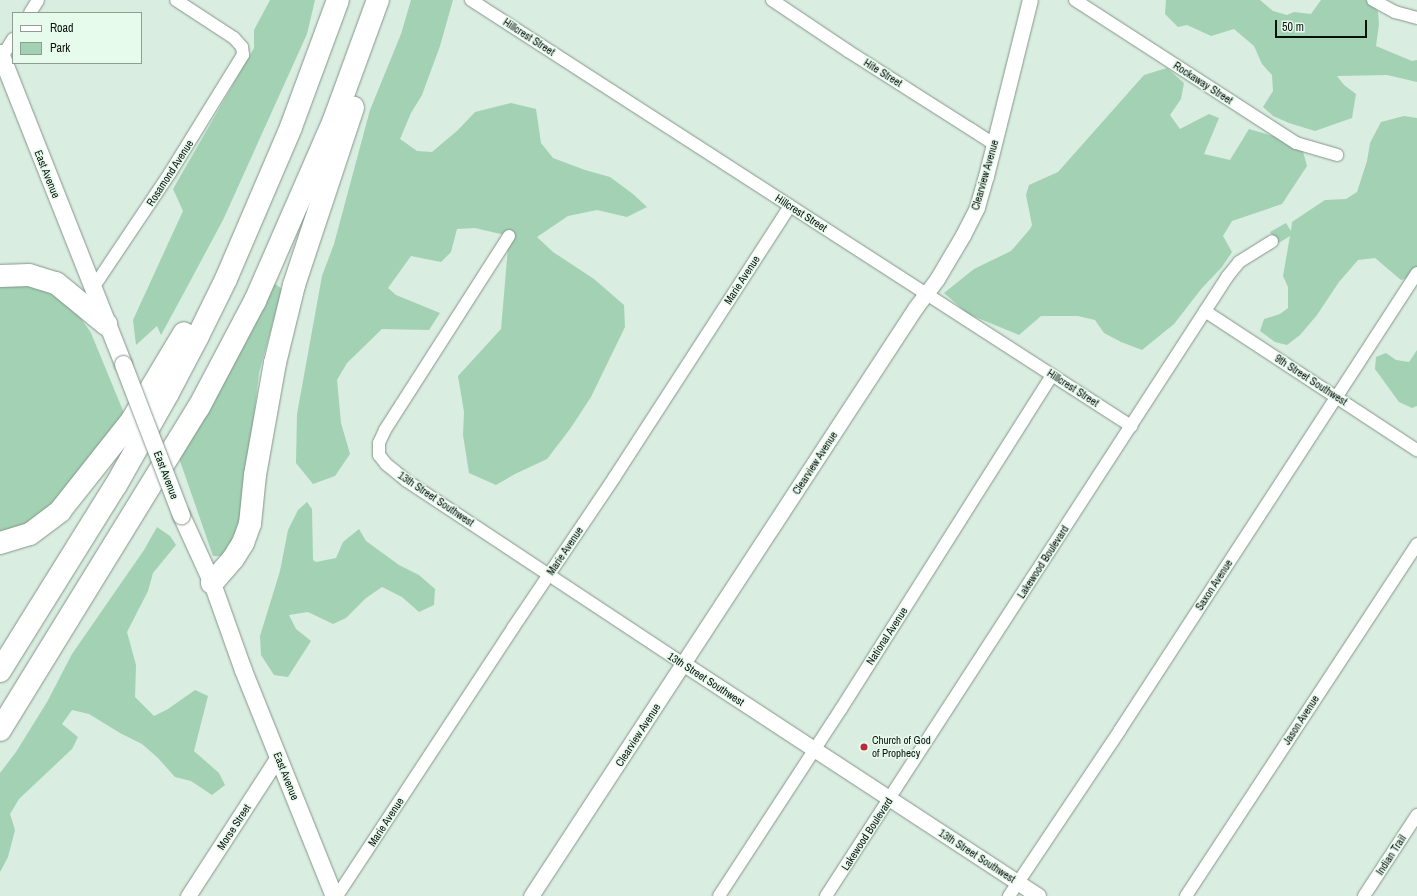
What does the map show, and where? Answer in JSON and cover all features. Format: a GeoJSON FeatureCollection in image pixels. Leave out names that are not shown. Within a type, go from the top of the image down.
{"type":"FeatureCollection","features":[{"type":"Feature","properties":{"kind":"highway"},"geometry":{"type":"LineString","coordinates":[[0,671],[116,485],[168,393],[226,279],[291,127],[338,0]]}},
{"type":"Feature","properties":{"kind":"highway"},"geometry":{"type":"LineString","coordinates":[[0,730],[200,407],[251,308],[334,120],[378,0]]}},
{"type":"Feature","properties":{"kind":"highway"},"geometry":{"type":"LineString","coordinates":[[212,583],[233,559],[243,543],[250,524],[255,475],[275,363],[294,285],[363,76],[384,0]]}},
{"type":"Feature","properties":{"kind":"highway"},"geometry":{"type":"LineString","coordinates":[[0,543],[30,534],[60,511],[132,420],[263,195]]}},
{"type":"Feature","properties":{"kind":"highway"},"geometry":{"type":"LineString","coordinates":[[0,276],[29,275],[56,283],[106,324]]}},
{"type":"Feature","properties":{"kind":"main road","name":"East Avenue"},"geometry":{"type":"LineString","coordinates":[[1,56],[181,514],[212,583],[243,670],[278,758],[336,896]]}},
{"type":"Feature","properties":{"kind":"street"},"geometry":{"type":"LineString","coordinates":[[31,12],[38,0]]}},
{"type":"Feature","properties":{"kind":"street","name":"Rosamond Avenue"},"geometry":{"type":"LineString","coordinates":[[93,288],[170,173],[243,55],[242,47],[234,38],[176,0]]}},
{"type":"Feature","properties":{"kind":"street","name":"Hillcrest Street"},"geometry":{"type":"LineString","coordinates":[[471,0],[1131,426]]}},
{"type":"Feature","properties":{"kind":"street","name":"Hite Street"},"geometry":{"type":"LineString","coordinates":[[772,0],[848,51],[994,144]]}},
{"type":"Feature","properties":{"kind":"street","name":"Clearview Avenue"},"geometry":{"type":"LineString","coordinates":[[531,896],[926,294],[963,235],[977,207],[1030,0]]}},
{"type":"Feature","properties":{"kind":"street","name":"Rockaway Street"},"geometry":{"type":"LineString","coordinates":[[1075,0],[1296,142],[1337,155]]}},
{"type":"Feature","properties":{"kind":"street"},"geometry":{"type":"LineString","coordinates":[[1373,0],[1395,12],[1417,18]]}},
{"type":"Feature","properties":{"kind":"street"},"geometry":{"type":"LineString","coordinates":[[1,56],[12,40]]}},
{"type":"Feature","properties":{"kind":"street","name":"Marie Avenue"},"geometry":{"type":"LineString","coordinates":[[336,896],[548,576],[790,206]]}},
{"type":"Feature","properties":{"kind":"street","name":"13th Street Southwest"},"geometry":{"type":"LineString","coordinates":[[509,236],[385,430],[379,443],[379,455],[386,464],[407,481],[548,576],[1038,896]]}},
{"type":"Feature","properties":{"kind":"street","name":"Lakewood Boulevard"},"geometry":{"type":"LineString","coordinates":[[826,896],[1227,276],[1239,262],[1272,241]]}},
{"type":"Feature","properties":{"kind":"street","name":"Saxon Avenue"},"geometry":{"type":"LineString","coordinates":[[1009,896],[1120,730],[1417,273]]}},
{"type":"Feature","properties":{"kind":"street","name":"9th Street Southwest"},"geometry":{"type":"LineString","coordinates":[[1205,310],[1417,450]]}},
{"type":"Feature","properties":{"kind":"street","name":"National Avenue"},"geometry":{"type":"LineString","coordinates":[[719,896],[1052,374]]}},
{"type":"Feature","properties":{"kind":"street","name":"Jason Avenue"},"geometry":{"type":"LineString","coordinates":[[1186,896],[1417,544]]}},
{"type":"Feature","properties":{"kind":"street","name":"Morse Street"},"geometry":{"type":"LineString","coordinates":[[188,896],[278,758]]}},
{"type":"Feature","properties":{"kind":"street","name":"Indian Trail"},"geometry":{"type":"LineString","coordinates":[[1364,896],[1417,815]]}},
{"type":"Feature","properties":{"kind":"green space"},"geometry":{"type":"Polygon","coordinates":[[[270,0],[315,0],[307,34],[223,220],[161,335],[157,326],[136,345],[133,320],[183,211],[173,189],[254,48],[254,30],[270,0]]]}},
{"type":"Feature","properties":{"kind":"green space"},"geometry":{"type":"Polygon","coordinates":[[[411,0],[453,0],[440,46],[422,95],[411,113],[400,139],[417,151],[432,152],[458,130],[475,112],[511,103],[536,109],[541,143],[553,158],[585,170],[610,177],[633,194],[647,207],[627,217],[597,210],[568,216],[537,237],[553,252],[594,279],[624,305],[625,327],[591,397],[570,429],[547,459],[496,485],[469,473],[463,435],[464,412],[458,376],[501,329],[509,236],[475,228],[457,229],[451,252],[441,262],[411,256],[388,288],[396,295],[440,313],[429,330],[382,329],[347,363],[337,380],[341,423],[350,454],[335,476],[313,484],[296,463],[297,414],[322,276],[334,244],[370,110],[401,34],[411,0]]]}},
{"type":"Feature","properties":{"kind":"green space"},"geometry":{"type":"Polygon","coordinates":[[[1166,0],[1260,0],[1273,11],[1287,15],[1294,12],[1311,14],[1321,0],[1366,0],[1378,11],[1379,24],[1376,46],[1412,61],[1417,60],[1417,82],[1387,75],[1337,76],[1344,85],[1356,94],[1352,118],[1315,131],[1289,123],[1273,116],[1263,107],[1273,91],[1272,75],[1262,64],[1254,46],[1234,29],[1211,36],[1187,25],[1178,27],[1165,14],[1166,0]]]}},
{"type":"Feature","properties":{"kind":"green space"},"geometry":{"type":"Polygon","coordinates":[[[1167,68],[1184,83],[1181,99],[1170,115],[1180,129],[1209,114],[1219,118],[1204,154],[1230,160],[1249,129],[1301,144],[1307,166],[1282,204],[1232,221],[1223,236],[1232,252],[1222,267],[1202,288],[1174,324],[1142,350],[1121,342],[1104,333],[1095,320],[1078,316],[1041,316],[1019,335],[968,314],[944,293],[974,269],[1011,251],[1032,225],[1026,195],[1029,185],[1058,172],[1144,75],[1167,68]]]}},
{"type":"Feature","properties":{"kind":"green space"},"geometry":{"type":"Polygon","coordinates":[[[1404,116],[1417,118],[1417,275],[1401,280],[1375,258],[1358,260],[1339,282],[1317,315],[1300,335],[1287,345],[1275,342],[1260,331],[1264,319],[1280,314],[1288,308],[1288,287],[1283,276],[1290,236],[1277,244],[1270,232],[1286,223],[1291,231],[1292,222],[1325,200],[1346,199],[1357,192],[1367,161],[1370,143],[1381,122],[1404,116]]]}},
{"type":"Feature","properties":{"kind":"green space"},"geometry":{"type":"Polygon","coordinates":[[[40,282],[69,301],[91,333],[126,418],[91,465],[33,522],[0,534],[0,284],[40,282]]]}},
{"type":"Feature","properties":{"kind":"green space"},"geometry":{"type":"Polygon","coordinates":[[[274,283],[282,289],[259,373],[245,497],[236,533],[224,556],[213,556],[179,458],[274,283]]]}},
{"type":"Feature","properties":{"kind":"green space"},"geometry":{"type":"Polygon","coordinates":[[[1417,350],[1417,406],[1412,408],[1399,402],[1375,369],[1376,357],[1386,353],[1396,360],[1409,362],[1417,350]]]}},
{"type":"Feature","properties":{"kind":"green space"},"geometry":{"type":"Polygon","coordinates":[[[307,502],[312,509],[313,560],[316,562],[336,558],[343,542],[359,529],[366,541],[399,565],[419,575],[435,589],[434,605],[419,612],[402,597],[382,587],[366,598],[346,618],[333,624],[308,612],[289,615],[296,629],[311,641],[288,677],[274,675],[261,655],[260,636],[280,571],[288,530],[298,510],[307,502]]]}},
{"type":"Feature","properties":{"kind":"green space"},"geometry":{"type":"Polygon","coordinates":[[[157,527],[170,536],[176,545],[153,573],[148,591],[127,632],[136,665],[135,697],[154,716],[168,709],[195,690],[208,696],[194,751],[219,773],[225,785],[212,795],[191,781],[175,777],[158,758],[142,744],[120,733],[89,714],[72,710],[62,724],[78,737],[72,749],[19,799],[10,814],[15,830],[8,857],[0,872],[0,773],[16,752],[47,702],[72,654],[144,550],[157,527]]]}},
{"type":"Feature","properties":{"kind":"place","name":"Church of God of Prophecy"},"geometry":{"type":"Point","coordinates":[864,747]}}]}
